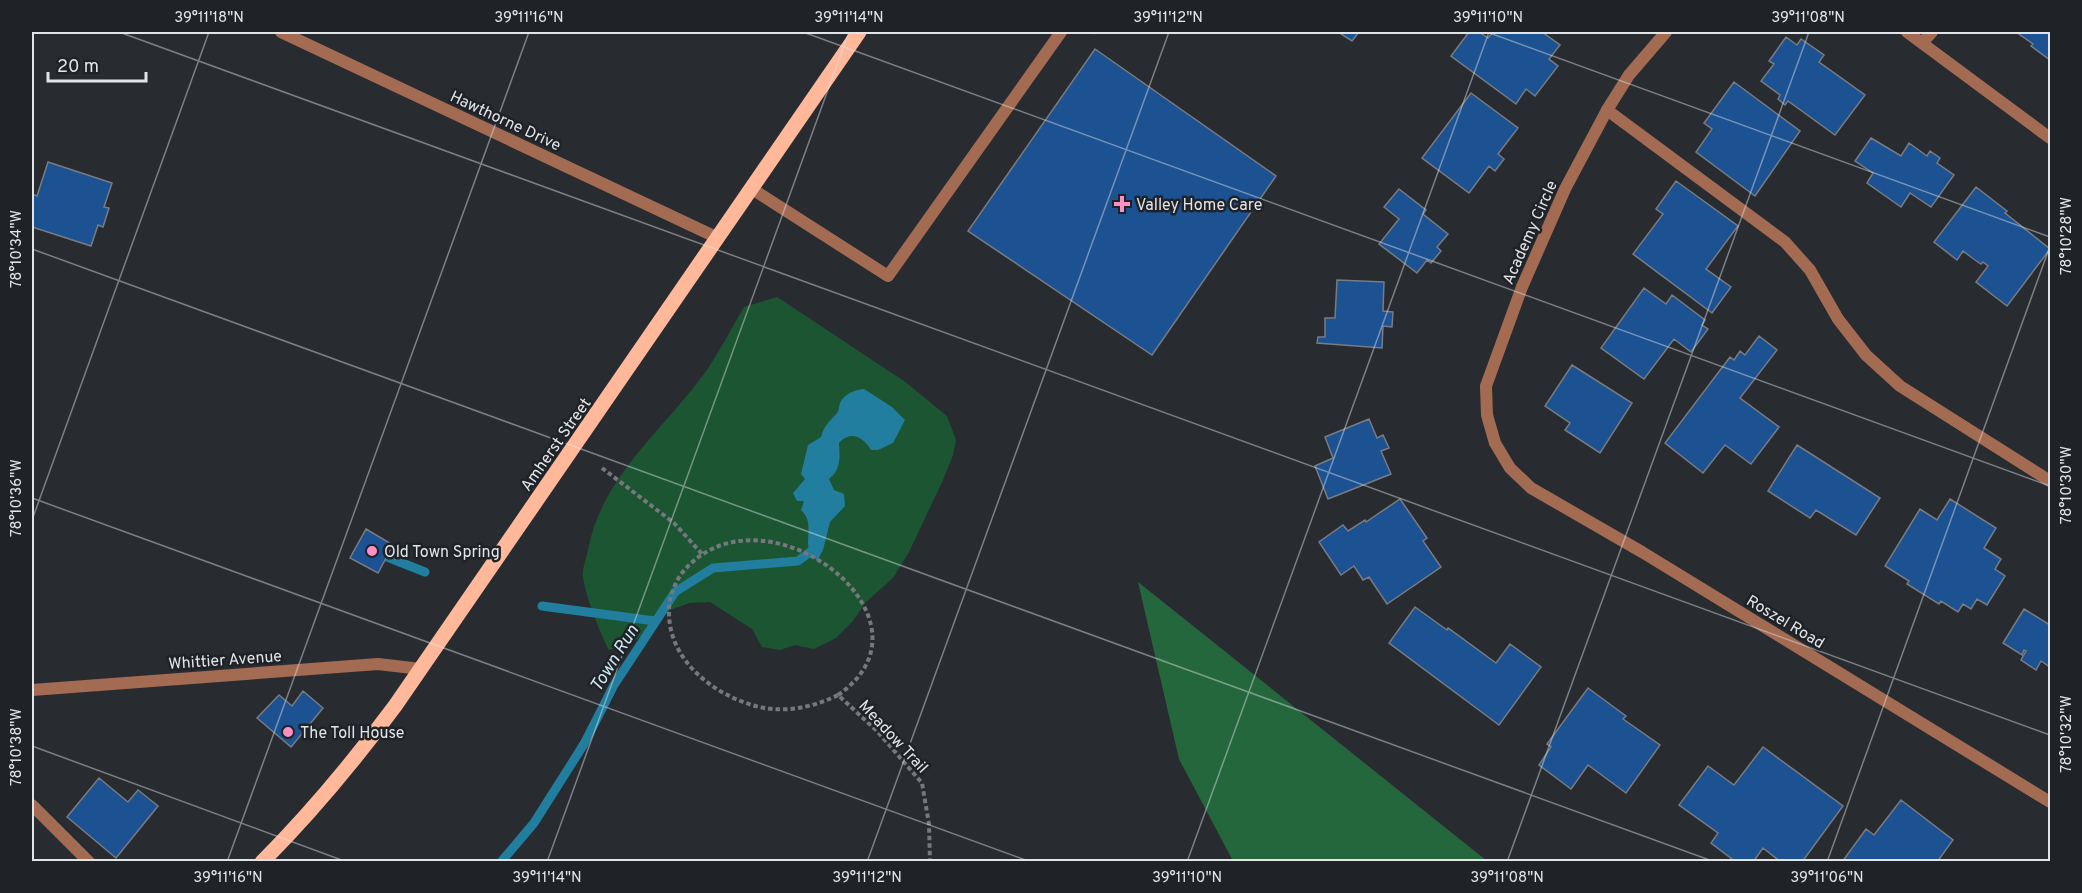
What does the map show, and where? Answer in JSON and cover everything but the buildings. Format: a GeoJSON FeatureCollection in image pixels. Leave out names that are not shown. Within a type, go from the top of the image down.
{"type":"FeatureCollection","features":[{"type":"Feature","properties":{"kind":"main road","name":"Amherst Street"},"geometry":{"type":"LineString","coordinates":[[262,861],[295,829],[359,754],[421,669],[859,32]]}},
{"type":"Feature","properties":{"kind":"street","name":"Hawthorne Drive"},"geometry":{"type":"LineString","coordinates":[[280,32],[718,238]]}},
{"type":"Feature","properties":{"kind":"street"},"geometry":{"type":"LineString","coordinates":[[752,189],[888,276],[1061,32]]}},
{"type":"Feature","properties":{"kind":"street","name":"Academy Circle"},"geometry":{"type":"LineString","coordinates":[[1508,465],[1495,443],[1487,415],[1486,386],[1532,265],[1565,189],[1607,110],[1629,75],[1666,32]]}},
{"type":"Feature","properties":{"kind":"street"},"geometry":{"type":"LineString","coordinates":[[1907,32],[2050,138]]}},
{"type":"Feature","properties":{"kind":"street"},"geometry":{"type":"LineString","coordinates":[[1922,43],[1932,32]]}},
{"type":"Feature","properties":{"kind":"street"},"geometry":{"type":"LineString","coordinates":[[1607,110],[1785,242],[1810,270],[1838,320],[1859,346],[1900,386],[2050,481]]}},
{"type":"Feature","properties":{"kind":"street","name":"Roszel Road"},"geometry":{"type":"LineString","coordinates":[[1508,465],[1531,488],[1642,552],[2050,802]]}},
{"type":"Feature","properties":{"kind":"street","name":"Whittier Avenue"},"geometry":{"type":"LineString","coordinates":[[32,690],[378,664],[421,669]]}},
{"type":"Feature","properties":{"kind":"street"},"geometry":{"type":"LineString","coordinates":[[32,805],[89,861]]}},
{"type":"Feature","properties":{"kind":"path"},"geometry":{"type":"LineString","coordinates":[[602,468],[674,523],[702,554],[729,544],[746,542],[781,544],[815,557],[843,578],[855,591],[869,618],[871,649],[861,675],[838,696]]}},
{"type":"Feature","properties":{"kind":"path","name":"Meadow Trail"},"geometry":{"type":"LineString","coordinates":[[702,554],[680,576],[673,589],[669,605],[671,631],[686,661],[709,683],[739,700],[759,707],[793,709],[822,704],[838,696],[877,731],[922,783],[929,824],[930,861]]}},
{"type":"Feature","properties":{"kind":"green space"},"geometry":{"type":"Polygon","coordinates":[[[777,297],[904,381],[947,416],[956,440],[953,455],[909,552],[893,578],[866,602],[853,621],[836,638],[814,649],[795,645],[780,650],[762,647],[752,629],[710,602],[689,603],[665,612],[647,632],[629,645],[609,650],[590,604],[583,574],[595,524],[606,500],[636,456],[704,374],[744,307],[777,297]]]}},
{"type":"Feature","properties":{"kind":"green space"},"geometry":{"type":"Polygon","coordinates":[[[1138,582],[1487,861],[1233,861],[1179,759],[1138,582]]]}},
{"type":"Feature","properties":{"kind":"water"},"geometry":{"type":"Polygon","coordinates":[[[864,389],[892,407],[905,420],[893,443],[878,450],[871,450],[861,439],[852,436],[839,443],[838,467],[829,479],[834,490],[844,494],[845,506],[830,522],[823,550],[817,561],[808,548],[807,520],[801,510],[804,501],[797,501],[793,493],[805,479],[801,474],[808,445],[821,437],[826,426],[838,412],[844,397],[853,391],[864,389]]]}},
{"type":"Feature","properties":{"kind":"waterway","name":"Town Run"},"geometry":{"type":"LineString","coordinates":[[501,862],[534,823],[584,744],[614,685],[675,592],[713,568],[798,561],[810,552]]}},
{"type":"Feature","properties":{"kind":"waterway"},"geometry":{"type":"LineString","coordinates":[[387,557],[425,572]]}},
{"type":"Feature","properties":{"kind":"waterway"},"geometry":{"type":"LineString","coordinates":[[542,606],[655,621]]}},
{"type":"Feature","properties":{"kind":"place","name":"Valley Home Care"},"geometry":{"type":"Point","coordinates":[1122,204]}},
{"type":"Feature","properties":{"kind":"place","name":"Old Town Spring"},"geometry":{"type":"Point","coordinates":[372,551]}},
{"type":"Feature","properties":{"kind":"place","name":"The Toll House"},"geometry":{"type":"Point","coordinates":[288,732]}}]}
